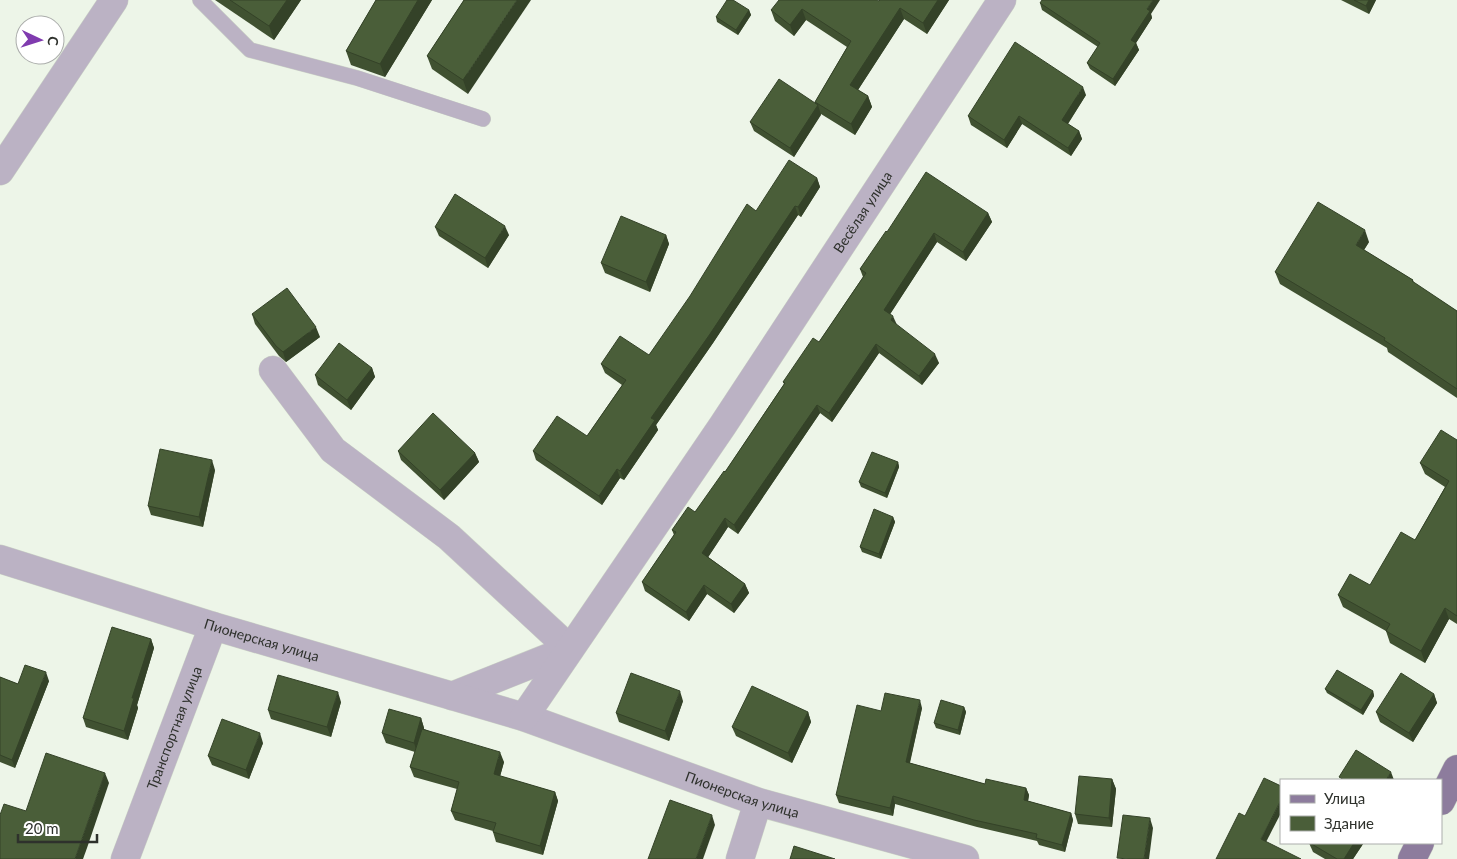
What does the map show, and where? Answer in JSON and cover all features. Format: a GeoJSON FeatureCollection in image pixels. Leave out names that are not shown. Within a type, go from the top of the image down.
{"type":"FeatureCollection","features":[{"type":"Feature","properties":{"kind":"main road"},"geometry":{"type":"LineString","coordinates":[[1442,799],[1457,769]]}},
{"type":"Feature","properties":{"kind":"main road"},"geometry":{"type":"LineString","coordinates":[[1412,859],[1420,844]]}},
{"type":"Feature","properties":{"kind":"street"},"geometry":{"type":"LineString","coordinates":[[0,170],[114,0]]}},
{"type":"Feature","properties":{"kind":"street","name":"Весёлая улица"},"geometry":{"type":"LineString","coordinates":[[570,649],[723,425],[1002,0]]}},
{"type":"Feature","properties":{"kind":"street"},"geometry":{"type":"LineString","coordinates":[[273,370],[333,450],[449,537],[570,649]]}},
{"type":"Feature","properties":{"kind":"street","name":"Пионерская улица"},"geometry":{"type":"LineString","coordinates":[[0,559],[213,626],[524,718],[758,802],[965,859]]}},
{"type":"Feature","properties":{"kind":"street","name":"Транспортная улица"},"geometry":{"type":"LineString","coordinates":[[125,859],[213,626]]}},
{"type":"Feature","properties":{"kind":"street"},"geometry":{"type":"LineString","coordinates":[[452,696],[570,649]]}},
{"type":"Feature","properties":{"kind":"street"},"geometry":{"type":"LineString","coordinates":[[524,718],[570,649]]}},
{"type":"Feature","properties":{"kind":"street"},"geometry":{"type":"LineString","coordinates":[[740,859],[758,802]]}},
{"type":"Feature","properties":{"kind":"lane"},"geometry":{"type":"LineString","coordinates":[[200,0],[250,50],[357,78],[483,118]]}},
{"type":"Feature","properties":{"kind":"building"},"geometry":{"type":"Polygon","coordinates":[[[230,0],[287,0],[269,26],[230,0]]]}},
{"type":"Feature","properties":{"kind":"building"},"geometry":{"type":"Polygon","coordinates":[[[376,0],[418,0],[380,64],[346,51],[376,0]]]}},
{"type":"Feature","properties":{"kind":"building"},"geometry":{"type":"Polygon","coordinates":[[[464,0],[517,0],[463,80],[427,56],[464,0]]]}},
{"type":"Feature","properties":{"kind":"building"},"geometry":{"type":"Polygon","coordinates":[[[727,0],[733,0],[749,10],[736,30],[716,17],[727,0]]]}},
{"type":"Feature","properties":{"kind":"building"},"geometry":{"type":"Polygon","coordinates":[[[779,0],[938,0],[923,23],[900,8],[850,85],[868,96],[851,124],[815,102],[851,41],[802,9],[790,25],[771,10],[779,0]]]}},
{"type":"Feature","properties":{"kind":"building"},"geometry":{"type":"Polygon","coordinates":[[[1042,0],[1153,0],[1147,9],[1150,11],[1131,40],[1136,43],[1113,79],[1087,63],[1100,43],[1040,3],[1042,0]]]}},
{"type":"Feature","properties":{"kind":"building"},"geometry":{"type":"Polygon","coordinates":[[[1354,0],[1369,0],[1366,6],[1354,0]]]}},
{"type":"Feature","properties":{"kind":"building"},"geometry":{"type":"Polygon","coordinates":[[[1015,42],[1083,87],[1062,120],[1079,131],[1068,148],[1019,116],[1004,140],[968,116],[1015,42]]]}},
{"type":"Feature","properties":{"kind":"building"},"geometry":{"type":"Polygon","coordinates":[[[779,79],[818,105],[790,148],[750,122],[779,79]]]}},
{"type":"Feature","properties":{"kind":"building"},"geometry":{"type":"Polygon","coordinates":[[[789,160],[817,178],[798,207],[795,206],[710,334],[651,418],[655,420],[620,471],[617,469],[599,496],[533,451],[557,416],[587,436],[626,380],[601,364],[620,336],[649,355],[690,296],[747,204],[756,211],[789,160]]]}},
{"type":"Feature","properties":{"kind":"building"},"geometry":{"type":"Polygon","coordinates":[[[926,172],[988,213],[963,252],[934,233],[884,310],[893,316],[891,320],[935,354],[919,376],[876,344],[829,413],[817,405],[734,525],[725,518],[702,553],[745,584],[731,604],[704,585],[686,612],[642,582],[676,532],[672,530],[688,507],[695,512],[725,472],[813,338],[819,342],[866,273],[860,269],[887,232],[926,172]]]}},
{"type":"Feature","properties":{"kind":"building"},"geometry":{"type":"Polygon","coordinates":[[[455,194],[505,226],[485,258],[435,227],[455,194]]]}},
{"type":"Feature","properties":{"kind":"building"},"geometry":{"type":"Polygon","coordinates":[[[1318,202],[1365,230],[1356,245],[1413,280],[1457,311],[1457,389],[1384,340],[1385,338],[1275,272],[1318,202]]]}},
{"type":"Feature","properties":{"kind":"building"},"geometry":{"type":"Polygon","coordinates":[[[621,216],[666,235],[646,282],[601,263],[621,216]]]}},
{"type":"Feature","properties":{"kind":"building"},"geometry":{"type":"Polygon","coordinates":[[[287,288],[316,327],[283,352],[276,346],[252,314],[287,288]]]}},
{"type":"Feature","properties":{"kind":"building"},"geometry":{"type":"Polygon","coordinates":[[[339,343],[372,368],[347,400],[315,375],[339,343]]]}},
{"type":"Feature","properties":{"kind":"building"},"geometry":{"type":"Polygon","coordinates":[[[433,413],[475,453],[440,490],[398,451],[433,413]]]}},
{"type":"Feature","properties":{"kind":"building"},"geometry":{"type":"Polygon","coordinates":[[[1441,430],[1457,440],[1457,616],[1445,608],[1421,651],[1386,631],[1390,624],[1338,595],[1350,574],[1370,585],[1401,532],[1415,540],[1449,481],[1420,463],[1441,430]]]}},
{"type":"Feature","properties":{"kind":"building"},"geometry":{"type":"Polygon","coordinates":[[[160,449],[212,460],[199,517],[148,506],[160,449]]]}},
{"type":"Feature","properties":{"kind":"building"},"geometry":{"type":"Polygon","coordinates":[[[872,452],[898,462],[885,493],[859,482],[872,452]]]}},
{"type":"Feature","properties":{"kind":"building"},"geometry":{"type":"Polygon","coordinates":[[[874,509],[893,517],[879,554],[860,547],[874,509]]]}},
{"type":"Feature","properties":{"kind":"building"},"geometry":{"type":"Polygon","coordinates":[[[112,627],[151,639],[132,698],[134,698],[124,731],[83,718],[112,627]]]}},
{"type":"Feature","properties":{"kind":"building"},"geometry":{"type":"Polygon","coordinates":[[[25,665],[46,672],[12,760],[0,755],[0,677],[18,684],[25,665]]]}},
{"type":"Feature","properties":{"kind":"building"},"geometry":{"type":"Polygon","coordinates":[[[1337,670],[1373,691],[1361,710],[1325,689],[1337,670]]]}},
{"type":"Feature","properties":{"kind":"building"},"geometry":{"type":"Polygon","coordinates":[[[631,673],[680,691],[665,731],[616,713],[631,673]]]}},
{"type":"Feature","properties":{"kind":"building"},"geometry":{"type":"Polygon","coordinates":[[[1401,673],[1434,694],[1409,733],[1376,712],[1401,673]]]}},
{"type":"Feature","properties":{"kind":"building"},"geometry":{"type":"Polygon","coordinates":[[[278,675],[338,692],[327,727],[268,710],[278,675]]]}},
{"type":"Feature","properties":{"kind":"building"},"geometry":{"type":"Polygon","coordinates":[[[752,686],[808,712],[788,753],[732,727],[752,686]]]}},
{"type":"Feature","properties":{"kind":"building"},"geometry":{"type":"Polygon","coordinates":[[[885,693],[920,700],[906,762],[985,784],[986,779],[1026,788],[1024,800],[1071,813],[1062,845],[1036,838],[1037,834],[974,820],[893,796],[890,808],[836,795],[857,705],[881,711],[885,693]]]}},
{"type":"Feature","properties":{"kind":"building"},"geometry":{"type":"Polygon","coordinates":[[[941,700],[964,707],[958,730],[934,723],[941,700]]]}},
{"type":"Feature","properties":{"kind":"building"},"geometry":{"type":"Polygon","coordinates":[[[389,709],[421,718],[414,743],[382,733],[389,709]]]}},
{"type":"Feature","properties":{"kind":"building"},"geometry":{"type":"Polygon","coordinates":[[[222,719],[260,733],[246,770],[208,756],[222,719]]]}},
{"type":"Feature","properties":{"kind":"building"},"geometry":{"type":"Polygon","coordinates":[[[422,729],[500,752],[494,774],[555,792],[540,846],[493,832],[496,823],[451,811],[459,782],[410,767],[422,729]]]}},
{"type":"Feature","properties":{"kind":"building"},"geometry":{"type":"Polygon","coordinates":[[[1356,750],[1391,772],[1387,779],[1342,779],[1339,777],[1356,750]]]}},
{"type":"Feature","properties":{"kind":"building"},"geometry":{"type":"Polygon","coordinates":[[[46,753],[105,773],[75,859],[0,859],[0,815],[4,804],[26,811],[46,753]]]}},
{"type":"Feature","properties":{"kind":"building"},"geometry":{"type":"Polygon","coordinates":[[[1079,776],[1112,779],[1109,818],[1075,814],[1079,776]]]}},
{"type":"Feature","properties":{"kind":"building"},"geometry":{"type":"Polygon","coordinates":[[[1264,778],[1280,786],[1280,802],[1261,839],[1301,859],[1216,859],[1239,813],[1245,816],[1264,778]]]}},
{"type":"Feature","properties":{"kind":"building"},"geometry":{"type":"Polygon","coordinates":[[[670,800],[712,815],[696,859],[648,859],[670,800]]]}},
{"type":"Feature","properties":{"kind":"building"},"geometry":{"type":"Polygon","coordinates":[[[1123,815],[1150,818],[1144,859],[1117,858],[1123,815]]]}},
{"type":"Feature","properties":{"kind":"building"},"geometry":{"type":"Polygon","coordinates":[[[1312,844],[1353,844],[1344,859],[1337,859],[1312,844]]]}},
{"type":"Feature","properties":{"kind":"building"},"geometry":{"type":"Polygon","coordinates":[[[794,846],[835,859],[790,859],[794,846]]]}}]}
